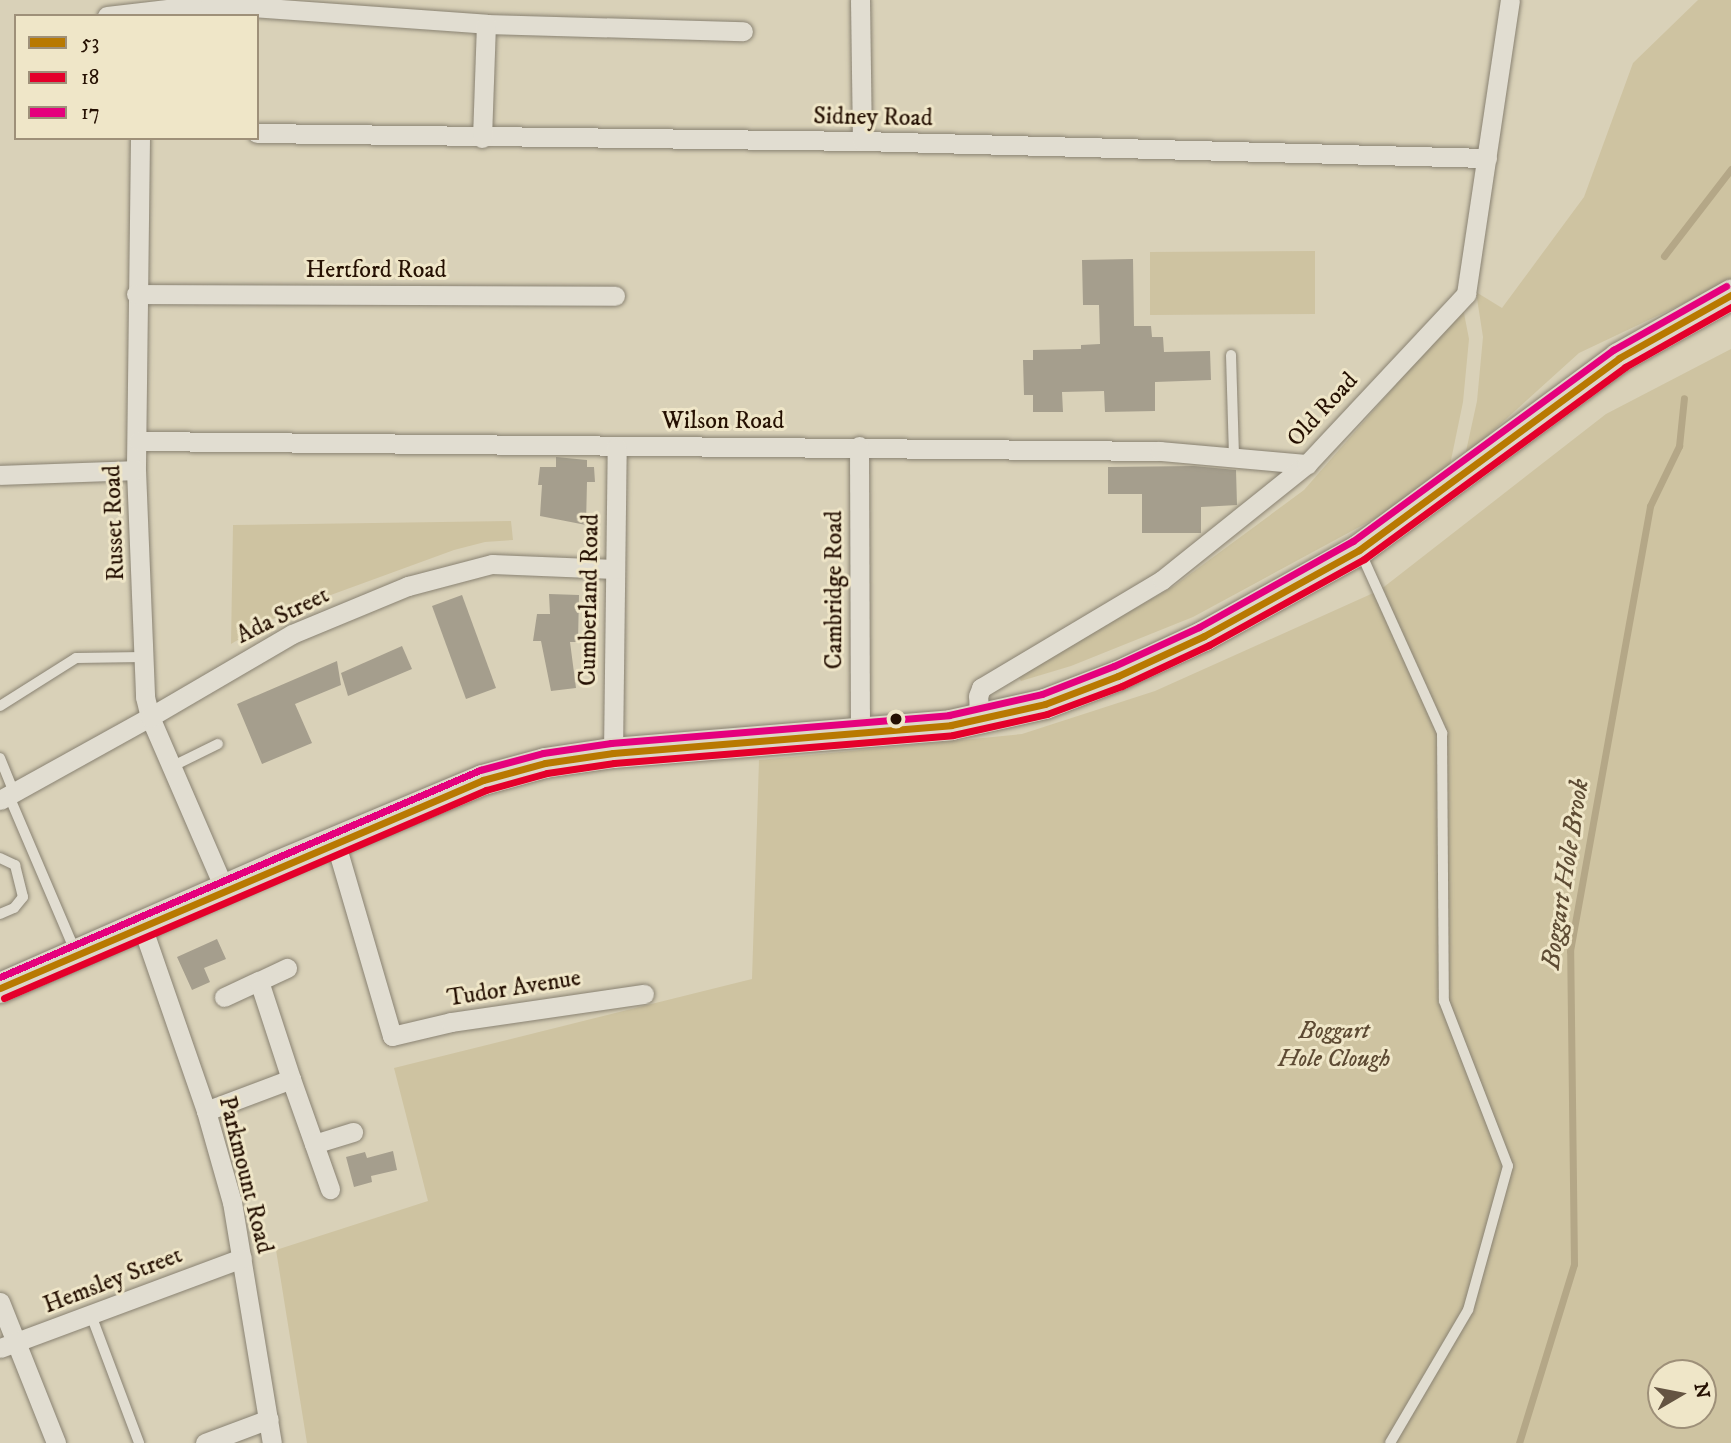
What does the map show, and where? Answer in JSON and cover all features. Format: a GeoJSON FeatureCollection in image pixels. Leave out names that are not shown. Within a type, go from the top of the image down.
{"type":"FeatureCollection","features":[{"type":"Feature","properties":{"kind":"main road"},"geometry":{"type":"LineString","coordinates":[[0,988],[335,841],[483,780],[545,764],[613,753],[909,731],[1045,704],[1118,676],[1204,636],[1359,550],[1619,358],[1731,295]]}},
{"type":"Feature","properties":{"kind":"street"},"geometry":{"type":"LineString","coordinates":[[860,0],[862,141]]}},
{"type":"Feature","properties":{"kind":"street","name":"Old Road"},"geometry":{"type":"LineString","coordinates":[[979,719],[978,696],[981,688],[1162,580],[1307,464],[1466,294],[1510,0]]}},
{"type":"Feature","properties":{"kind":"street"},"geometry":{"type":"LineString","coordinates":[[124,14],[210,4],[486,24],[743,31]]}},
{"type":"Feature","properties":{"kind":"street"},"geometry":{"type":"LineString","coordinates":[[482,138],[486,24]]}},
{"type":"Feature","properties":{"kind":"street","name":"Sidney Road"},"geometry":{"type":"LineString","coordinates":[[259,133],[862,141],[1488,158]]}},
{"type":"Feature","properties":{"kind":"street","name":"Russet Road"},"geometry":{"type":"LineString","coordinates":[[140,140],[136,470],[145,697],[150,718],[225,890]]}},
{"type":"Feature","properties":{"kind":"street","name":"Hertford Road"},"geometry":{"type":"LineString","coordinates":[[136,295],[615,296]]}},
{"type":"Feature","properties":{"kind":"street","name":"Wilson Road"},"geometry":{"type":"LineString","coordinates":[[138,441],[1160,451],[1307,464]]}},
{"type":"Feature","properties":{"kind":"street","name":"Cambridge Road"},"geometry":{"type":"LineString","coordinates":[[859,446],[860,734]]}},
{"type":"Feature","properties":{"kind":"street","name":"Cumberland Road"},"geometry":{"type":"LineString","coordinates":[[613,753],[617,447]]}},
{"type":"Feature","properties":{"kind":"street"},"geometry":{"type":"LineString","coordinates":[[0,475],[136,470]]}},
{"type":"Feature","properties":{"kind":"street","name":"Ada Street"},"geometry":{"type":"LineString","coordinates":[[8,796],[150,718],[292,634],[408,586],[492,564],[615,569]]}},
{"type":"Feature","properties":{"kind":"street","name":"Tudor Avenue"},"geometry":{"type":"LineString","coordinates":[[335,841],[392,1035],[451,1023],[644,994]]}},
{"type":"Feature","properties":{"kind":"street","name":"Parkmount Road"},"geometry":{"type":"LineString","coordinates":[[142,926],[206,1111],[232,1202],[272,1443]]}},
{"type":"Feature","properties":{"kind":"street"},"geometry":{"type":"LineString","coordinates":[[224,997],[287,968]]}},
{"type":"Feature","properties":{"kind":"street"},"geometry":{"type":"LineString","coordinates":[[259,981],[330,1189]]}},
{"type":"Feature","properties":{"kind":"street"},"geometry":{"type":"LineString","coordinates":[[206,1111],[291,1079]]}},
{"type":"Feature","properties":{"kind":"street"},"geometry":{"type":"LineString","coordinates":[[314,1144],[353,1132]]}},
{"type":"Feature","properties":{"kind":"street","name":"Hemsley Street"},"geometry":{"type":"LineString","coordinates":[[8,1345],[242,1258]]}},
{"type":"Feature","properties":{"kind":"street"},"geometry":{"type":"LineString","coordinates":[[0,1302],[8,1345],[56,1443]]}},
{"type":"Feature","properties":{"kind":"street"},"geometry":{"type":"LineString","coordinates":[[205,1443],[269,1419]]}},
{"type":"Feature","properties":{"kind":"lane"},"geometry":{"type":"LineString","coordinates":[[1231,355],[1234,457]]}},
{"type":"Feature","properties":{"kind":"lane"},"geometry":{"type":"LineString","coordinates":[[1359,550],[1442,733],[1444,1001],[1508,1166],[1468,1310],[1390,1443]]}},
{"type":"Feature","properties":{"kind":"lane"},"geometry":{"type":"LineString","coordinates":[[0,706],[76,658],[144,657]]}},
{"type":"Feature","properties":{"kind":"lane"},"geometry":{"type":"LineString","coordinates":[[173,766],[218,744]]}},
{"type":"Feature","properties":{"kind":"lane"},"geometry":{"type":"LineString","coordinates":[[0,758],[8,796],[77,954]]}},
{"type":"Feature","properties":{"kind":"lane"},"geometry":{"type":"LineString","coordinates":[[0,858],[15,864],[23,897],[14,908],[0,914]]}},
{"type":"Feature","properties":{"kind":"lane"},"geometry":{"type":"LineString","coordinates":[[91,1315],[139,1443]]}},
{"type":"Feature","properties":{"kind":"green space"},"geometry":{"type":"Polygon","coordinates":[[[1698,0],[1731,0],[1731,281],[1579,353],[1465,456],[1477,401],[1483,337],[1476,292],[1502,308],[1584,197],[1633,63],[1698,0]]]}},
{"type":"Feature","properties":{"kind":"green space"},"geometry":{"type":"Polygon","coordinates":[[[1315,251],[1315,314],[1150,315],[1150,252],[1315,251]]]}},
{"type":"Feature","properties":{"kind":"green space"},"geometry":{"type":"Polygon","coordinates":[[[1463,308],[1469,339],[1463,402],[1450,465],[1385,513],[1193,617],[1071,666],[1021,681],[1018,676],[1174,586],[1304,490],[1463,308]]]}},
{"type":"Feature","properties":{"kind":"green space","name":"Boggart Hole Clough"},"geometry":{"type":"Polygon","coordinates":[[[1731,349],[1731,1443],[307,1443],[276,1250],[428,1201],[394,1068],[752,979],[759,760],[1022,734],[1155,691],[1380,590],[1606,414],[1731,349]]]}},
{"type":"Feature","properties":{"kind":"green space"},"geometry":{"type":"Polygon","coordinates":[[[511,521],[513,540],[485,542],[454,550],[328,596],[273,619],[231,644],[233,525],[511,521]]]}},
{"type":"Feature","properties":{"kind":"building"},"geometry":{"type":"Polygon","coordinates":[[[1133,259],[1134,326],[1151,326],[1152,337],[1163,337],[1164,352],[1210,351],[1211,380],[1155,382],[1155,411],[1105,412],[1104,391],[1062,392],[1063,412],[1033,412],[1033,395],[1024,395],[1023,360],[1033,360],[1033,350],[1081,349],[1081,345],[1100,344],[1099,305],[1083,305],[1082,260],[1133,259]]]}},
{"type":"Feature","properties":{"kind":"building"},"geometry":{"type":"Polygon","coordinates":[[[556,457],[587,460],[587,467],[594,467],[595,482],[587,482],[586,525],[540,516],[540,467],[556,467],[556,457]]]}},
{"type":"Feature","properties":{"kind":"building"},"geometry":{"type":"Polygon","coordinates":[[[1194,466],[1236,470],[1237,505],[1201,507],[1201,533],[1142,533],[1142,494],[1108,494],[1108,467],[1194,466]]]}},
{"type":"Feature","properties":{"kind":"building"},"geometry":{"type":"Polygon","coordinates":[[[549,594],[579,595],[578,642],[570,642],[576,688],[551,691],[541,641],[533,641],[537,614],[550,614],[549,594]]]}},
{"type":"Feature","properties":{"kind":"building"},"geometry":{"type":"Polygon","coordinates":[[[462,595],[496,688],[466,699],[432,606],[462,595]]]}},
{"type":"Feature","properties":{"kind":"building"},"geometry":{"type":"Polygon","coordinates":[[[402,646],[412,669],[348,696],[341,673],[402,646]]]}},
{"type":"Feature","properties":{"kind":"building"},"geometry":{"type":"Polygon","coordinates":[[[337,661],[341,685],[295,704],[312,743],[262,764],[237,704],[337,661]]]}},
{"type":"Feature","properties":{"kind":"building"},"geometry":{"type":"Polygon","coordinates":[[[217,939],[226,959],[204,968],[210,982],[192,990],[177,957],[217,939]]]}},
{"type":"Feature","properties":{"kind":"building"},"geometry":{"type":"Polygon","coordinates":[[[393,1151],[397,1170],[371,1176],[372,1182],[354,1187],[346,1157],[365,1152],[367,1158],[393,1151]]]}},
{"type":"Feature","properties":{"kind":"waterway","name":"Boggart Hole Brook"},"geometry":{"type":"LineString","coordinates":[[1664,256],[1731,169]]}},
{"type":"Feature","properties":{"kind":"waterway","name":"Boggart Hole Brook"},"geometry":{"type":"LineString","coordinates":[[1519,1443],[1574,1264],[1570,951],[1650,506],[1679,446],[1684,398]]}},
{"type":"Feature","properties":{"kind":"transit line","name":"17"},"geometry":{"type":"LineString","coordinates":[[0,977],[480,770],[543,753],[611,743],[949,715],[1042,694],[1114,666],[1199,627],[1353,541],[1613,350],[1726,286]]}},
{"type":"Feature","properties":{"kind":"transit line","name":"53"},"geometry":{"type":"LineString","coordinates":[[0,988],[483,780],[545,763],[613,753],[951,725],[1045,704],[1118,676],[1204,636],[1359,550],[1619,358],[1731,295]]}},
{"type":"Feature","properties":{"kind":"transit line","name":"18"},"geometry":{"type":"LineString","coordinates":[[4,998],[486,790],[547,773],[614,763],[953,735],[1047,714],[1122,686],[1209,645],[1364,559],[1625,367],[1731,307]]}}]}
